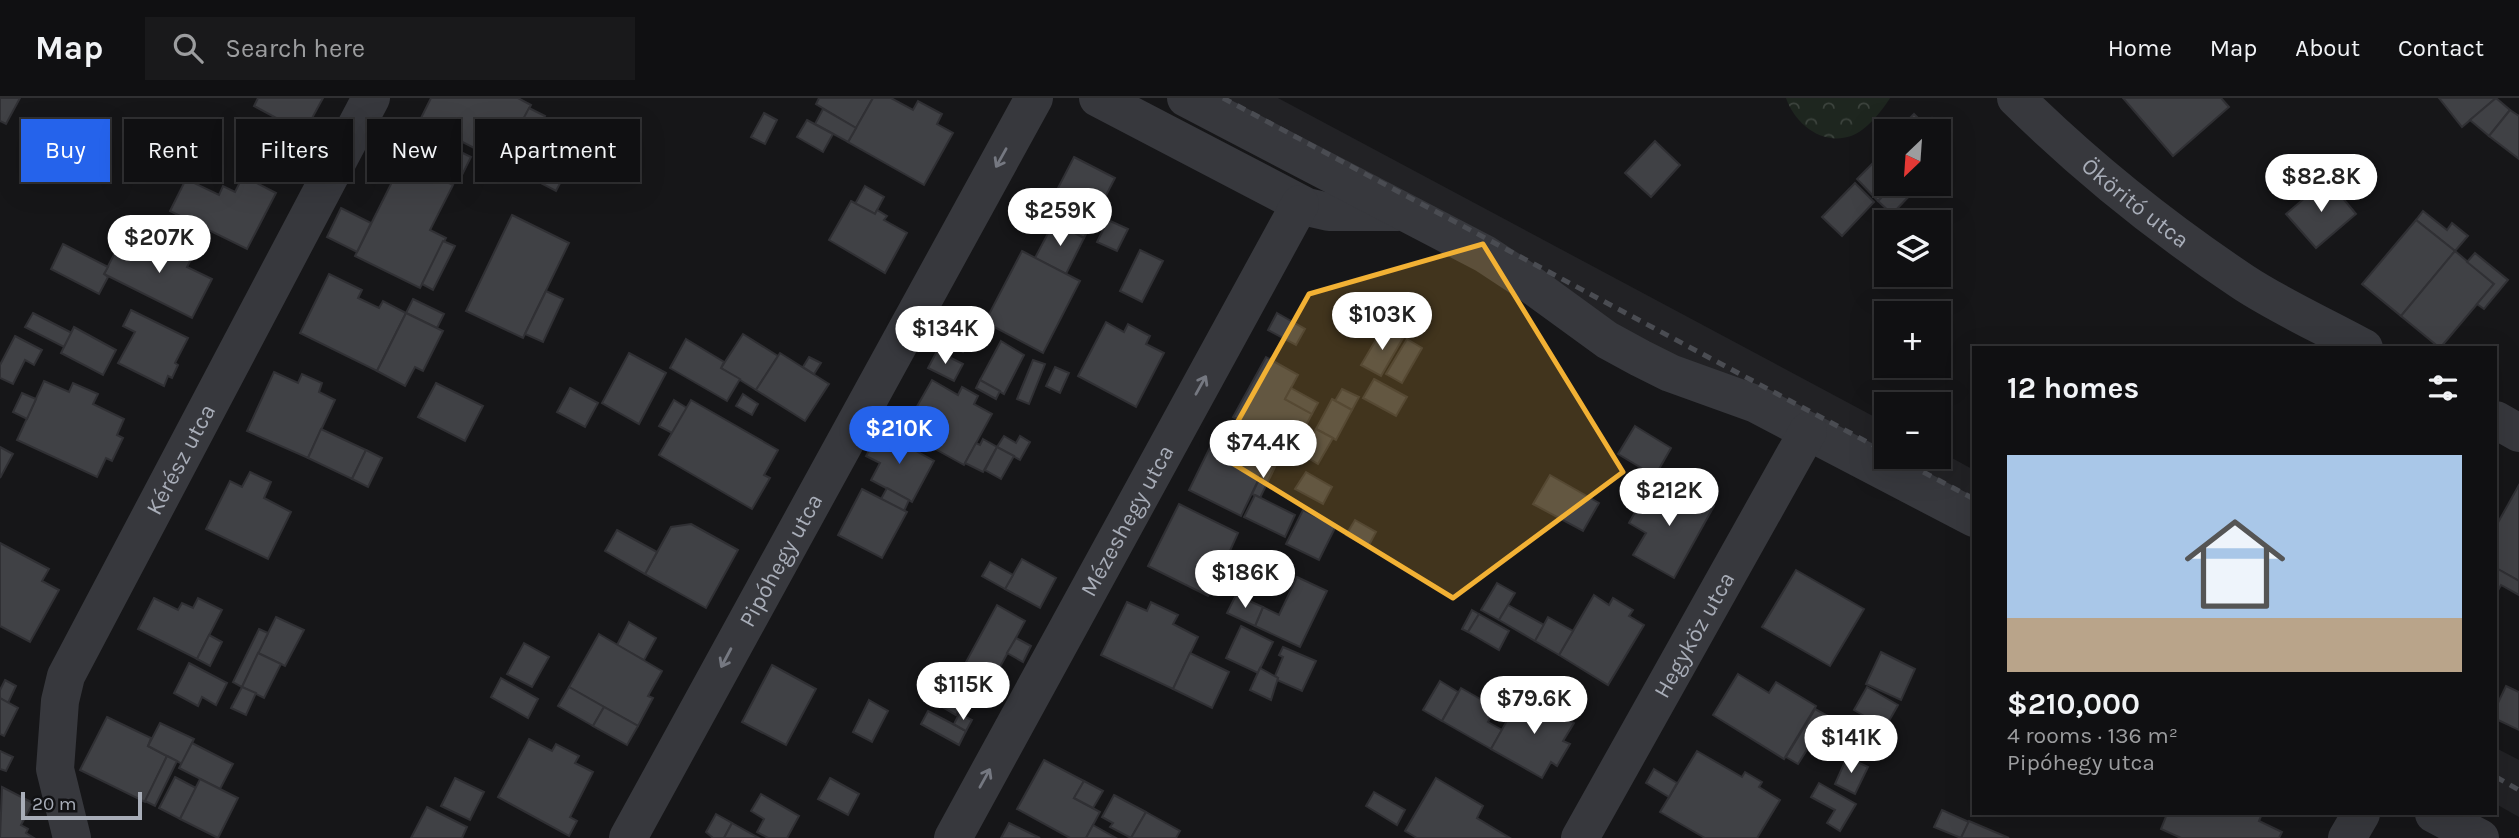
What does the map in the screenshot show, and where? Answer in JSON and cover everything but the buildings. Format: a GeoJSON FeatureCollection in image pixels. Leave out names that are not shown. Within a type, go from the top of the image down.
{"type":"FeatureCollection","features":[{"type":"Feature","properties":{"kind":"street","name":"Kérész utca"},"geometry":{"type":"LineString","coordinates":[[72,838],[55,769],[60,701],[66,676],[76,652],[371,98]]}},
{"type":"Feature","properties":{"kind":"street","name":"Pipóhegy utca"},"geometry":{"type":"LineString","coordinates":[[628,838],[1034,98]]}},
{"type":"Feature","properties":{"kind":"street"},"geometry":{"type":"LineString","coordinates":[[1098,98],[1300,204],[1329,212],[1404,212]]}},
{"type":"Feature","properties":{"kind":"street"},"geometry":{"type":"LineString","coordinates":[[1186,98],[1502,264],[1607,340],[1640,358],[1670,373],[1756,404],[1972,517]]}},
{"type":"Feature","properties":{"kind":"street","name":"Ököritó utca"},"geometry":{"type":"LineString","coordinates":[[2016,98],[2051,132],[2144,211],[2245,283],[2360,346]]}},
{"type":"Feature","properties":{"kind":"street","name":"Mézeshegy utca"},"geometry":{"type":"LineString","coordinates":[[953,838],[1300,204]]}},
{"type":"Feature","properties":{"kind":"street"},"geometry":{"type":"LineString","coordinates":[[2497,421],[2519,433]]}},
{"type":"Feature","properties":{"kind":"street","name":"Hegyköz utca"},"geometry":{"type":"LineString","coordinates":[[1580,838],[1808,431]]}},
{"type":"Feature","properties":{"kind":"street"},"geometry":{"type":"LineString","coordinates":[[2347,838],[2360,815]]}},
{"type":"Feature","properties":{"kind":"street"},"geometry":{"type":"LineString","coordinates":[[2436,815],[2480,838]]}},
{"type":"Feature","properties":{"kind":"highlighted area"},"geometry":{"type":"Polygon","coordinates":[[[1483,244],[1623,472],[1453,598],[1219,455],[1309,294],[1483,244]]]}},
{"type":"Feature","properties":{"kind":"shaded area"},"geometry":{"type":"Polygon","coordinates":[[[1172,98],[1278,98],[1874,417],[1874,469],[1951,469],[1951,458],[1972,469],[1972,525],[1172,98]]]}},
{"type":"Feature","properties":{"kind":"shaded area"},"geometry":{"type":"Polygon","coordinates":[[[2497,749],[2519,760],[2519,817],[2497,805],[2497,749]]]}},
{"type":"Feature","properties":{"kind":"green space"},"geometry":{"type":"Polygon","coordinates":[[[1786,98],[1890,98],[1863,130],[1840,138],[1830,138],[1811,130],[1790,108],[1786,98]]]}},
{"type":"Feature","properties":{"kind":"railway"},"geometry":{"type":"LineString","coordinates":[[1223,98],[1874,446]]}},
{"type":"Feature","properties":{"kind":"railway"},"geometry":{"type":"LineString","coordinates":[[1918,469],[1972,498]]}},
{"type":"Feature","properties":{"kind":"railway"},"geometry":{"type":"LineString","coordinates":[[2497,778],[2519,790]]}}]}
